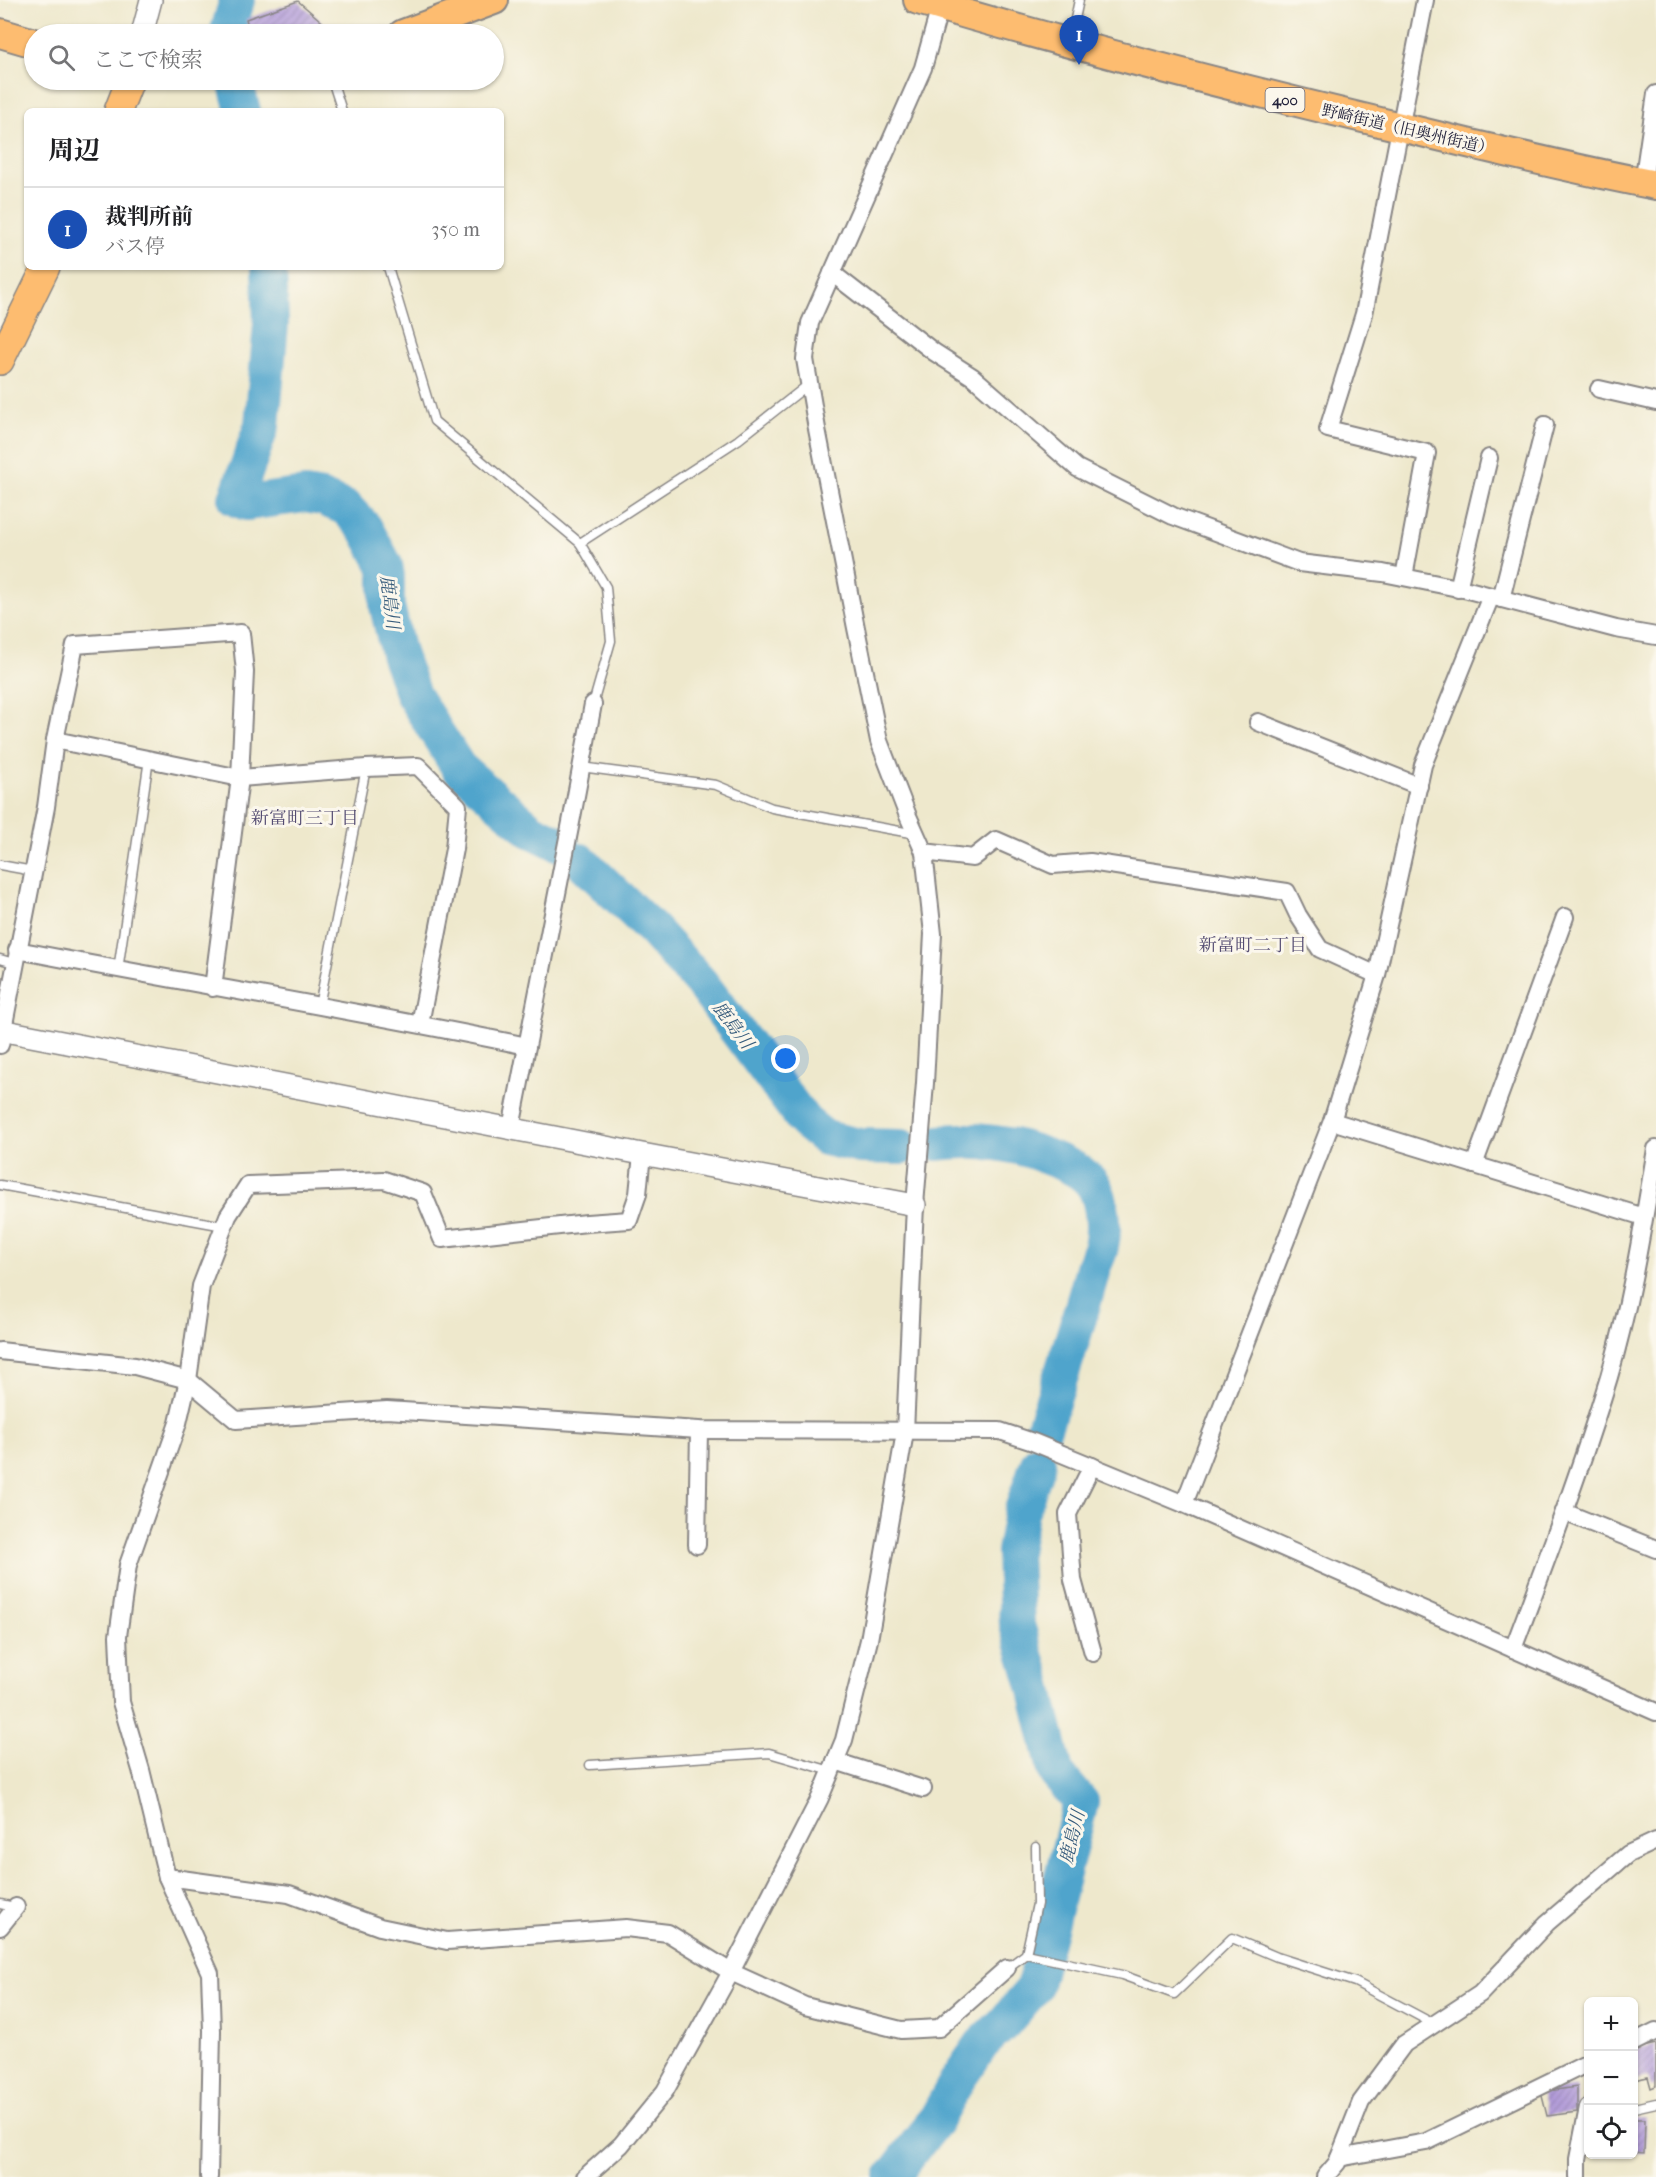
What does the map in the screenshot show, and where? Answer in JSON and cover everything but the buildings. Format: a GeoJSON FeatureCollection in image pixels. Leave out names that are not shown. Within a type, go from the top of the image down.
{"type":"FeatureCollection","features":[{"type":"Feature","properties":{"kind":"highway"},"geometry":{"type":"LineString","coordinates":[[430,24],[494,0]]}},
{"type":"Feature","properties":{"kind":"highway","name":"野崎街道（旧奥州街道）"},"geometry":{"type":"LineString","coordinates":[[929,3],[1070,45],[1273,97],[1649,184]]}},
{"type":"Feature","properties":{"kind":"highway"},"geometry":{"type":"LineString","coordinates":[[0,33],[24,40]]}},
{"type":"Feature","properties":{"kind":"main road"},"geometry":{"type":"LineString","coordinates":[[119,108],[126,90]]}},
{"type":"Feature","properties":{"kind":"main road"},"geometry":{"type":"LineString","coordinates":[[0,361],[45,270]]}},
{"type":"Feature","properties":{"kind":"street"},"geometry":{"type":"LineString","coordinates":[[145,24],[151,0]]}},
{"type":"Feature","properties":{"kind":"street"},"geometry":{"type":"LineString","coordinates":[[1404,577],[1427,453],[1328,429],[1364,314],[1425,0]]}},
{"type":"Feature","properties":{"kind":"street"},"geometry":{"type":"LineString","coordinates":[[585,2177],[621,2145],[665,2091],[731,1972],[820,1798],[844,1740],[869,1640],[905,1432],[915,1205],[925,1083],[933,934],[924,852],[879,741],[805,359],[810,323],[923,69],[929,3]]}},
{"type":"Feature","properties":{"kind":"street"},"geometry":{"type":"LineString","coordinates":[[1649,184],[1656,94]]}},
{"type":"Feature","properties":{"kind":"street"},"geometry":{"type":"LineString","coordinates":[[832,273],[934,352],[973,377],[1077,468],[1173,516],[1299,563],[1404,577],[1458,588],[1616,629],[1656,636]]}},
{"type":"Feature","properties":{"kind":"street"},"geometry":{"type":"LineString","coordinates":[[1599,389],[1656,402]]}},
{"type":"Feature","properties":{"kind":"street"},"geometry":{"type":"LineString","coordinates":[[1184,1504],[1332,1121],[1377,975],[1423,765],[1496,598],[1545,425]]}},
{"type":"Feature","properties":{"kind":"street"},"geometry":{"type":"LineString","coordinates":[[1458,588],[1489,458]]}},
{"type":"Feature","properties":{"kind":"street"},"geometry":{"type":"LineString","coordinates":[[213,988],[240,778],[245,672],[241,633],[75,645],[55,740],[46,807],[33,871],[10,957],[1,1035],[511,1128],[915,1205]]}},
{"type":"Feature","properties":{"kind":"street"},"geometry":{"type":"LineString","coordinates":[[511,1128],[592,704]]}},
{"type":"Feature","properties":{"kind":"street"},"geometry":{"type":"LineString","coordinates":[[1258,722],[1419,786]]}},
{"type":"Feature","properties":{"kind":"street"},"geometry":{"type":"LineString","coordinates":[[55,740],[240,778],[418,766],[458,806],[454,849],[420,1024]]}},
{"type":"Feature","properties":{"kind":"street"},"geometry":{"type":"LineString","coordinates":[[924,852],[974,858],[996,840],[1053,865],[1090,862],[1287,892],[1298,915],[1320,949],[1377,975]]}},
{"type":"Feature","properties":{"kind":"street"},"geometry":{"type":"LineString","coordinates":[[1474,1164],[1565,917]]}},
{"type":"Feature","properties":{"kind":"street"},"geometry":{"type":"LineString","coordinates":[[10,957],[118,970],[420,1024],[527,1046]]}},
{"type":"Feature","properties":{"kind":"street"},"geometry":{"type":"LineString","coordinates":[[1332,1121],[1644,1217]]}},
{"type":"Feature","properties":{"kind":"street"},"geometry":{"type":"LineString","coordinates":[[1513,1648],[1564,1512],[1609,1375],[1627,1301],[1656,1149]]}},
{"type":"Feature","properties":{"kind":"street"},"geometry":{"type":"LineString","coordinates":[[209,2177],[212,2031],[210,1972],[167,1877],[141,1770],[121,1702],[118,1636],[128,1565],[178,1423],[188,1380],[201,1286],[228,1216],[248,1185],[384,1180],[423,1193],[442,1239],[629,1220],[638,1194],[642,1154]]}},
{"type":"Feature","properties":{"kind":"street"},"geometry":{"type":"LineString","coordinates":[[0,1351],[135,1366],[188,1380],[236,1420],[387,1410],[699,1430],[1000,1431],[1184,1504],[1656,1712]]}},
{"type":"Feature","properties":{"kind":"street"},"geometry":{"type":"LineString","coordinates":[[697,1545],[699,1430]]}},
{"type":"Feature","properties":{"kind":"street"},"geometry":{"type":"LineString","coordinates":[[1092,1466],[1068,1514],[1073,1580],[1093,1653]]}},
{"type":"Feature","properties":{"kind":"street"},"geometry":{"type":"LineString","coordinates":[[1564,1512],[1656,1549]]}},
{"type":"Feature","properties":{"kind":"street"},"geometry":{"type":"LineString","coordinates":[[833,1766],[923,1790]]}},
{"type":"Feature","properties":{"kind":"street"},"geometry":{"type":"LineString","coordinates":[[1325,2177],[1339,2158],[1361,2102],[1404,2044],[1480,1994],[1547,1923],[1628,1854],[1656,1841]]}},
{"type":"Feature","properties":{"kind":"street"},"geometry":{"type":"LineString","coordinates":[[167,1877],[289,1894],[380,1927],[447,1941],[626,1928],[668,1933],[731,1972],[806,2006],[901,2030],[939,2028],[1006,1968]]}},
{"type":"Feature","properties":{"kind":"street"},"geometry":{"type":"LineString","coordinates":[[0,1927],[8,1906]]}},
{"type":"Feature","properties":{"kind":"street"},"geometry":{"type":"LineString","coordinates":[[1638,2040],[1656,2031]]}},
{"type":"Feature","properties":{"kind":"street"},"geometry":{"type":"LineString","coordinates":[[1339,2158],[1426,2142],[1584,2064]]}},
{"type":"Feature","properties":{"kind":"street"},"geometry":{"type":"LineString","coordinates":[[1578,2177],[1578,2159],[1584,2133]]}},
{"type":"Feature","properties":{"kind":"lane"},"geometry":{"type":"LineString","coordinates":[[1070,45],[1079,0]]}},
{"type":"Feature","properties":{"kind":"lane"},"geometry":{"type":"LineString","coordinates":[[335,90],[341,108]]}},
{"type":"Feature","properties":{"kind":"lane"},"geometry":{"type":"LineString","coordinates":[[389,270],[434,421],[580,543],[606,587],[611,641],[592,704]]}},
{"type":"Feature","properties":{"kind":"lane"},"geometry":{"type":"LineString","coordinates":[[580,543],[738,440],[809,384]]}},
{"type":"Feature","properties":{"kind":"lane"},"geometry":{"type":"LineString","coordinates":[[118,970],[149,759]]}},
{"type":"Feature","properties":{"kind":"lane"},"geometry":{"type":"LineString","coordinates":[[581,767],[716,785],[772,808],[916,834]]}},
{"type":"Feature","properties":{"kind":"lane"},"geometry":{"type":"LineString","coordinates":[[319,1006],[366,768]]}},
{"type":"Feature","properties":{"kind":"lane"},"geometry":{"type":"LineString","coordinates":[[0,865],[33,871]]}},
{"type":"Feature","properties":{"kind":"lane"},"geometry":{"type":"LineString","coordinates":[[0,1185],[224,1226]]}},
{"type":"Feature","properties":{"kind":"lane"},"geometry":{"type":"LineString","coordinates":[[590,1765],[769,1753],[833,1766]]}},
{"type":"Feature","properties":{"kind":"lane"},"geometry":{"type":"LineString","coordinates":[[1006,1968],[1026,1954],[1037,1904],[1036,1847]]}},
{"type":"Feature","properties":{"kind":"lane"},"geometry":{"type":"LineString","coordinates":[[1026,1954],[1122,1975],[1174,1994],[1232,1938],[1276,1957],[1354,1982],[1435,2024]]}},
{"type":"Feature","properties":{"kind":"lane"},"geometry":{"type":"LineString","coordinates":[[1638,2107],[1656,2103]]}},
{"type":"Feature","properties":{"kind":"waterway","name":"鹿島川"},"geometry":{"type":"LineString","coordinates":[[230,24],[237,0]]}},
{"type":"Feature","properties":{"kind":"waterway","name":"鹿島川"},"geometry":{"type":"LineString","coordinates":[[238,90],[242,108]]}},
{"type":"Feature","properties":{"kind":"waterway","name":"鹿島川"},"geometry":{"type":"LineString","coordinates":[[269,270],[271,324],[262,425],[236,499],[247,503],[305,495],[322,498],[346,508],[365,528],[385,565],[387,606],[398,653],[413,695],[459,768],[531,830],[562,845]]}},
{"type":"Feature","properties":{"kind":"waterway","name":"鹿島川"},"geometry":{"type":"LineString","coordinates":[[581,861],[653,930],[701,983],[805,1122],[825,1138],[860,1146],[902,1147]]}},
{"type":"Feature","properties":{"kind":"waterway","name":"鹿島川"},"geometry":{"type":"LineString","coordinates":[[938,1143],[966,1141],[995,1143],[1037,1153],[1081,1173],[1091,1182],[1098,1194],[1103,1224],[1100,1249],[1043,1430]]}},
{"type":"Feature","properties":{"kind":"waterway","name":"鹿島川"},"geometry":{"type":"LineString","coordinates":[[892,2177],[936,2119],[958,2079],[982,2044],[1004,2023],[1034,1988],[1081,1802],[1056,1773],[1034,1682],[1017,1625],[1014,1552],[1021,1513],[1038,1463]]}},
{"type":"Feature","properties":{"kind":"place","name":"裁判所前"},"geometry":{"type":"Point","coordinates":[1079,65]}},
{"type":"Feature","properties":{"kind":"district","name":"新富町三丁目"},"geometry":{"type":"Point","coordinates":[305,818]}},
{"type":"Feature","properties":{"kind":"district","name":"新富町二丁目"},"geometry":{"type":"Point","coordinates":[1253,945]}}]}
